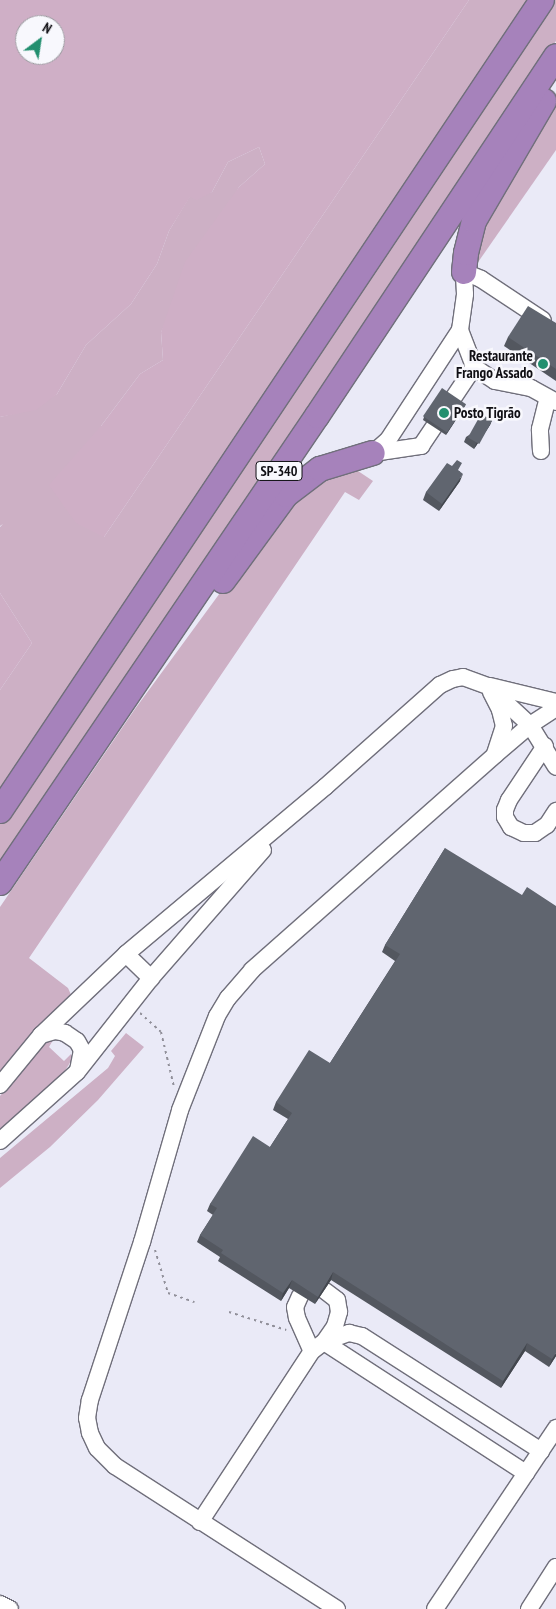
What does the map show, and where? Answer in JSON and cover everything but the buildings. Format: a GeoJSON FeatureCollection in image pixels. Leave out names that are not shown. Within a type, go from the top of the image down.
{"type":"FeatureCollection","features":[{"type":"Feature","properties":{"kind":"highway","name":"SP-340"},"geometry":{"type":"LineString","coordinates":[[0,811],[542,0]]}},
{"type":"Feature","properties":{"kind":"highway","name":"SP-340"},"geometry":{"type":"LineString","coordinates":[[0,884],[311,424],[556,56]]}},
{"type":"Feature","properties":{"kind":"highway"},"geometry":{"type":"LineString","coordinates":[[464,272],[466,253],[474,221],[556,81]]}},
{"type":"Feature","properties":{"kind":"highway"},"geometry":{"type":"LineString","coordinates":[[0,884],[48,829],[141,694],[286,495],[320,469],[374,453]]}},
{"type":"Feature","properties":{"kind":"street"},"geometry":{"type":"LineString","coordinates":[[374,453],[388,440],[460,330],[465,294],[464,272],[480,279],[549,324]]}},
{"type":"Feature","properties":{"kind":"street"},"geometry":{"type":"LineString","coordinates":[[460,330],[474,367],[495,381],[530,388],[552,400],[540,429],[541,451]]}},
{"type":"Feature","properties":{"kind":"street"},"geometry":{"type":"LineString","coordinates":[[374,453],[421,446],[474,367]]}},
{"type":"Feature","properties":{"kind":"street"},"geometry":{"type":"LineString","coordinates":[[0,1085],[41,1035],[126,954],[325,787],[440,685],[453,678],[463,677],[488,686],[556,702]]}},
{"type":"Feature","properties":{"kind":"street"},"geometry":{"type":"LineString","coordinates":[[488,686],[530,725],[545,746],[556,767]]}},
{"type":"Feature","properties":{"kind":"street"},"geometry":{"type":"LineString","coordinates":[[488,686],[500,710],[504,726],[495,755]]}},
{"type":"Feature","properties":{"kind":"street"},"geometry":{"type":"LineString","coordinates":[[337,1609],[115,1466],[97,1448],[90,1433],[87,1418],[90,1400],[142,1242],[180,1110],[217,1016],[237,985],[495,755],[530,725],[556,708]]}},
{"type":"Feature","properties":{"kind":"street"},"geometry":{"type":"LineString","coordinates":[[545,746],[509,800],[504,810],[505,818],[511,827],[524,833],[535,833],[547,825],[556,811]]}},
{"type":"Feature","properties":{"kind":"street"},"geometry":{"type":"LineString","coordinates":[[0,1141],[77,1072],[151,978],[251,862],[325,787]]}},
{"type":"Feature","properties":{"kind":"street"},"geometry":{"type":"LineString","coordinates":[[126,954],[151,978]]}},
{"type":"Feature","properties":{"kind":"street"},"geometry":{"type":"LineString","coordinates":[[41,1035],[55,1031],[65,1032],[77,1041],[82,1050],[77,1072]]}},
{"type":"Feature","properties":{"kind":"street"},"geometry":{"type":"LineString","coordinates":[[200,1522],[318,1346],[335,1326],[339,1312],[337,1300],[325,1290]]}},
{"type":"Feature","properties":{"kind":"street"},"geometry":{"type":"LineString","coordinates":[[300,1296],[295,1307],[304,1336],[526,1473]]}},
{"type":"Feature","properties":{"kind":"street"},"geometry":{"type":"LineString","coordinates":[[318,1346],[349,1333],[362,1336],[541,1451]]}},
{"type":"Feature","properties":{"kind":"street"},"geometry":{"type":"LineString","coordinates":[[434,1609],[556,1428]]}},
{"type":"Feature","properties":{"kind":"street"},"geometry":{"type":"LineString","coordinates":[[529,1609],[556,1567]]}},
{"type":"Feature","properties":{"kind":"street"},"geometry":{"type":"LineString","coordinates":[[0,1604],[10,1609]]}},
{"type":"Feature","properties":{"kind":"path"},"geometry":{"type":"LineString","coordinates":[[131,1004],[161,1032],[180,1110]]}},
{"type":"Feature","properties":{"kind":"path"},"geometry":{"type":"LineString","coordinates":[[142,1242],[154,1245],[168,1293],[194,1302]]}},
{"type":"Feature","properties":{"kind":"path"},"geometry":{"type":"LineString","coordinates":[[229,1312],[304,1336]]}},
{"type":"Feature","properties":{"kind":"shaded area"},"geometry":{"type":"Polygon","coordinates":[[[0,0],[469,0],[104,537],[76,523],[49,485],[101,426],[140,374],[163,360],[161,332],[185,262],[239,187],[265,164],[259,147],[228,162],[212,192],[197,200],[190,197],[169,231],[157,264],[131,304],[86,345],[57,394],[36,410],[0,417],[0,0]]]}},
{"type":"Feature","properties":{"kind":"shaded area"},"geometry":{"type":"Polygon","coordinates":[[[469,0],[528,0],[0,788],[0,690],[32,643],[0,593],[0,527],[3,524],[0,526],[0,417],[12,414],[57,394],[86,345],[131,304],[157,264],[169,231],[190,196],[212,192],[228,162],[259,147],[265,164],[239,187],[161,332],[163,360],[140,374],[101,426],[104,537],[469,0]]]}},
{"type":"Feature","properties":{"kind":"shaded area"},"geometry":{"type":"Polygon","coordinates":[[[552,0],[556,0],[556,41],[0,872],[0,824],[552,0]]]}},
{"type":"Feature","properties":{"kind":"shaded area"},"geometry":{"type":"Polygon","coordinates":[[[556,103],[556,150],[474,268],[480,221],[556,103]]]}},
{"type":"Feature","properties":{"kind":"shaded area"},"geometry":{"type":"Polygon","coordinates":[[[352,467],[373,481],[359,500],[345,492],[29,958],[68,988],[72,997],[0,1074],[0,907],[135,709],[239,567],[312,483],[352,467]]]}},
{"type":"Feature","properties":{"kind":"shaded area"},"geometry":{"type":"Polygon","coordinates":[[[0,593],[32,643],[0,690],[0,593]]]}},
{"type":"Feature","properties":{"kind":"shaded area"},"geometry":{"type":"Polygon","coordinates":[[[126,1033],[144,1047],[98,1100],[50,1147],[0,1188],[0,1158],[108,1068],[115,1056],[111,1051],[126,1033]]]}},
{"type":"Feature","properties":{"kind":"shaded area"},"geometry":{"type":"Polygon","coordinates":[[[50,1039],[53,1040],[49,1047],[64,1061],[71,1054],[72,1059],[62,1075],[0,1131],[0,1096],[40,1047],[50,1039]]]}},
{"type":"Feature","properties":{"kind":"place","name":"Restaurante Frango Assado"},"geometry":{"type":"Point","coordinates":[543,364]}},
{"type":"Feature","properties":{"kind":"place","name":"Posto Tigrão"},"geometry":{"type":"Point","coordinates":[444,413]}}]}
